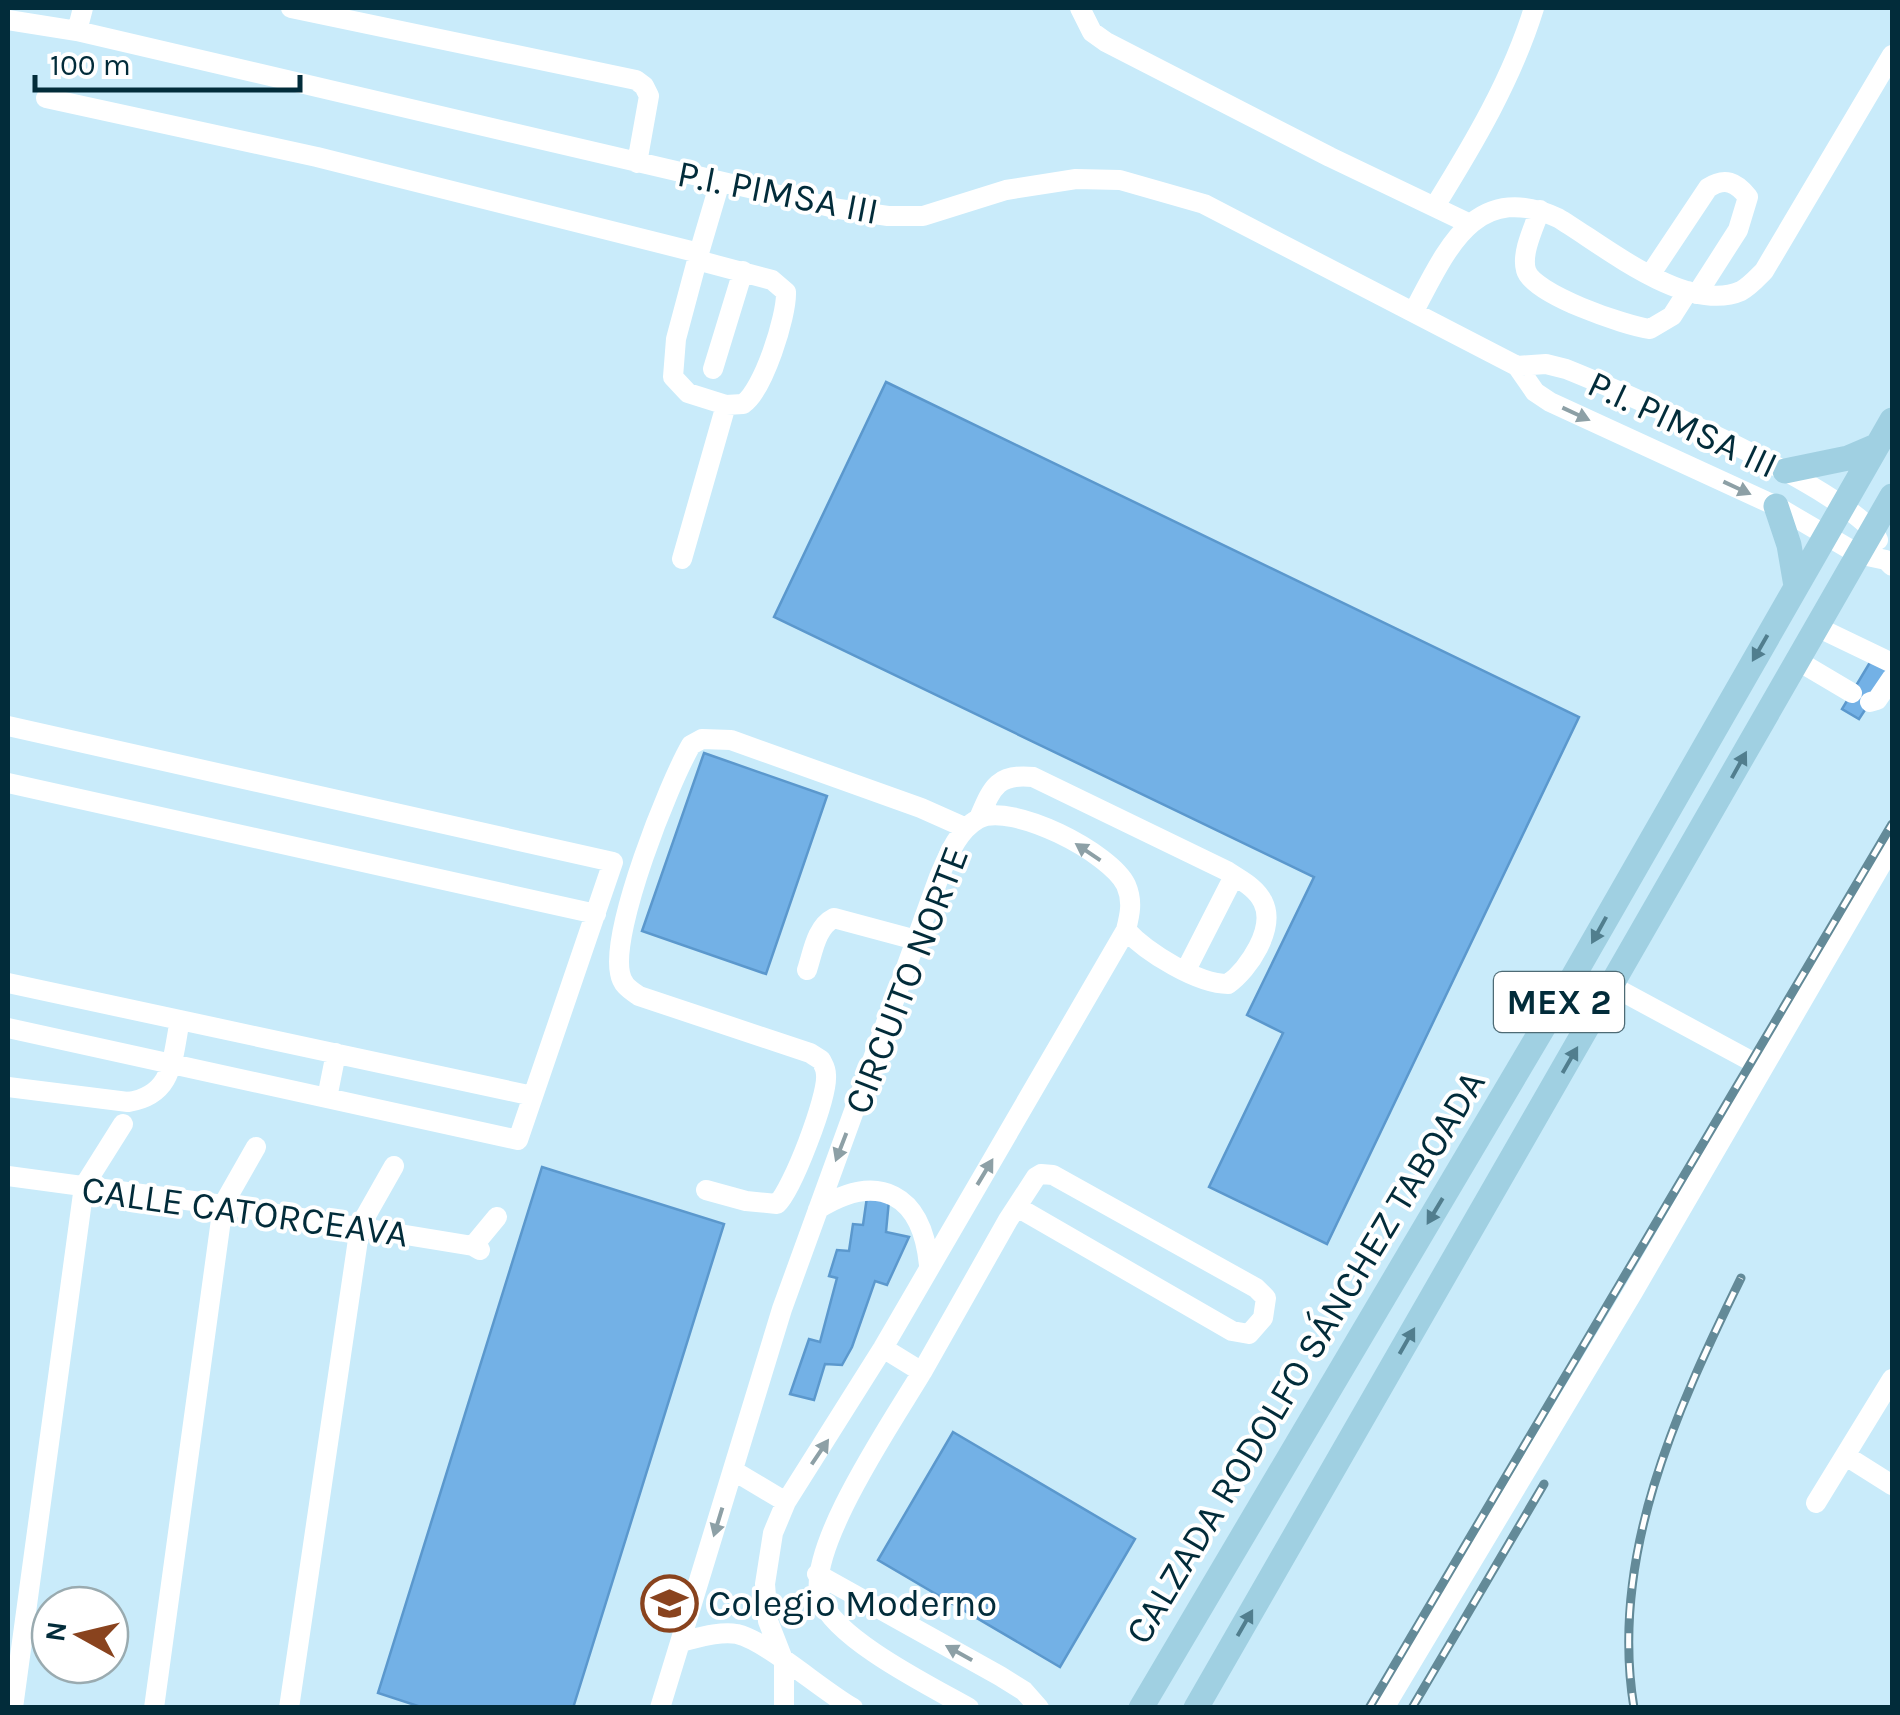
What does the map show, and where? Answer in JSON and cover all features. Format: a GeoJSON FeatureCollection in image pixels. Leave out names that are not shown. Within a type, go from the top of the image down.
{"type":"FeatureCollection","features":[{"type":"Feature","properties":{"kind":"main road","name":"CALZADA RODOLFO SÁNCHEZ TABOADA"},"geometry":{"type":"LineString","coordinates":[[1141,1708],[1566,990],[1892,420]]}},
{"type":"Feature","properties":{"kind":"main road"},"geometry":{"type":"LineString","coordinates":[[1785,471],[1824,464],[1876,446]]}},
{"type":"Feature","properties":{"kind":"main road","name":"CALZADA RODOLFO SÁNCHEZ TABOADA"},"geometry":{"type":"LineString","coordinates":[[1196,1708],[1892,496]]}},
{"type":"Feature","properties":{"kind":"main road"},"geometry":{"type":"LineString","coordinates":[[1776,506],[1790,545],[1796,586]]}},
{"type":"Feature","properties":{"kind":"street"},"geometry":{"type":"LineString","coordinates":[[78,31],[83,8]]}},
{"type":"Feature","properties":{"kind":"street"},"geometry":{"type":"LineString","coordinates":[[292,8],[636,80],[649,96],[638,163]]}},
{"type":"Feature","properties":{"kind":"street"},"geometry":{"type":"LineString","coordinates":[[1080,8],[1092,32],[1106,42],[1313,149],[1468,223]]}},
{"type":"Feature","properties":{"kind":"street"},"geometry":{"type":"LineString","coordinates":[[1435,206],[1500,95],[1534,8]]}},
{"type":"Feature","properties":{"kind":"street","name":"P.I. PIMSA III"},"geometry":{"type":"LineString","coordinates":[[8,20],[78,31],[839,209],[923,216],[1032,185],[1076,179],[1120,180],[1204,204],[1517,366],[1534,392],[1545,400],[1776,506],[1858,554]]}},
{"type":"Feature","properties":{"kind":"street"},"geometry":{"type":"LineString","coordinates":[[1414,311],[1468,223],[1505,206],[1540,210],[1650,276],[1693,292],[1739,292],[1764,270],[1892,55]]}},
{"type":"Feature","properties":{"kind":"street"},"geometry":{"type":"LineString","coordinates":[[46,98],[317,157],[698,256],[779,283],[786,300],[757,390],[743,404],[726,405],[688,393],[674,377],[676,338],[698,256],[720,182]]}},
{"type":"Feature","properties":{"kind":"street"},"geometry":{"type":"LineString","coordinates":[[1540,210],[1524,264],[1526,276],[1614,320],[1650,329],[1672,316],[1693,292],[1744,218],[1748,197],[1740,187],[1718,181],[1708,188],[1650,276]]}},
{"type":"Feature","properties":{"kind":"street"},"geometry":{"type":"LineString","coordinates":[[712,370],[744,271]]}},
{"type":"Feature","properties":{"kind":"street","name":"P.I. PIMSA III"},"geometry":{"type":"LineString","coordinates":[[1517,366],[1546,364],[1566,369],[1738,446],[1785,471],[1873,528]]}},
{"type":"Feature","properties":{"kind":"street"},"geometry":{"type":"LineString","coordinates":[[682,559],[726,405]]}},
{"type":"Feature","properties":{"kind":"street"},"geometry":{"type":"LineString","coordinates":[[1873,528],[1889,563]]}},
{"type":"Feature","properties":{"kind":"street"},"geometry":{"type":"LineString","coordinates":[[1858,554],[1889,563]]}},
{"type":"Feature","properties":{"kind":"street"},"geometry":{"type":"LineString","coordinates":[[1817,627],[1892,662]]}},
{"type":"Feature","properties":{"kind":"street"},"geometry":{"type":"LineString","coordinates":[[1798,661],[1861,697],[1877,700],[1892,678]]}},
{"type":"Feature","properties":{"kind":"street"},"geometry":{"type":"LineString","coordinates":[[8,726],[613,862],[518,1140],[8,1028]]}},
{"type":"Feature","properties":{"kind":"street"},"geometry":{"type":"LineString","coordinates":[[706,1190],[764,1205],[777,1204],[785,1197],[827,1078],[821,1060],[810,1053],[639,996],[626,987],[620,975],[621,937],[658,821],[691,745],[702,739],[731,740],[972,824],[996,785],[1008,777],[1033,777],[1234,876],[1261,897],[1266,907],[1264,928],[1250,961],[1240,976],[1228,984],[1217,984],[1149,951],[1126,930],[883,1348],[786,1502],[773,1533],[765,1584],[768,1621],[784,1662],[784,1708]]}},
{"type":"Feature","properties":{"kind":"street"},"geometry":{"type":"LineString","coordinates":[[8,783],[596,914]]}},
{"type":"Feature","properties":{"kind":"street","name":"CIRCUITO NORTE"},"geometry":{"type":"LineString","coordinates":[[660,1708],[782,1309],[939,876],[972,824],[996,814],[1032,822],[1078,844],[1119,873],[1130,900],[1126,930]]}},
{"type":"Feature","properties":{"kind":"street"},"geometry":{"type":"LineString","coordinates":[[1384,1708],[1633,1292],[1892,846]]}},
{"type":"Feature","properties":{"kind":"street"},"geometry":{"type":"LineString","coordinates":[[1186,970],[1234,876]]}},
{"type":"Feature","properties":{"kind":"street"},"geometry":{"type":"LineString","coordinates":[[807,970],[820,932],[834,918],[916,940]]}},
{"type":"Feature","properties":{"kind":"street"},"geometry":{"type":"LineString","coordinates":[[8,982],[534,1096]]}},
{"type":"Feature","properties":{"kind":"street"},"geometry":{"type":"LineString","coordinates":[[1612,986],[1762,1068]]}},
{"type":"Feature","properties":{"kind":"street"},"geometry":{"type":"LineString","coordinates":[[8,1087],[128,1102],[148,1099],[162,1089],[180,1020]]}},
{"type":"Feature","properties":{"kind":"street"},"geometry":{"type":"LineString","coordinates":[[327,1098],[336,1053]]}},
{"type":"Feature","properties":{"kind":"street"},"geometry":{"type":"LineString","coordinates":[[13,1708],[84,1186],[123,1124]]}},
{"type":"Feature","properties":{"kind":"street"},"geometry":{"type":"LineString","coordinates":[[154,1708],[222,1205],[256,1147]]}},
{"type":"Feature","properties":{"kind":"street"},"geometry":{"type":"LineString","coordinates":[[290,1708],[360,1226],[394,1166]]}},
{"type":"Feature","properties":{"kind":"street"},"geometry":{"type":"LineString","coordinates":[[969,1708],[866,1647],[832,1618],[820,1598],[817,1574],[842,1508],[1017,1207],[1036,1177],[1053,1175],[1256,1288],[1266,1298],[1263,1318],[1249,1334],[1232,1331],[1017,1207]]}},
{"type":"Feature","properties":{"kind":"street","name":"CALLE CATORCEAVA"},"geometry":{"type":"LineString","coordinates":[[8,1176],[360,1226],[477,1248],[497,1217]]}},
{"type":"Feature","properties":{"kind":"street"},"geometry":{"type":"LineString","coordinates":[[818,1209],[853,1192],[868,1190],[898,1197],[918,1218],[929,1265]]}},
{"type":"Feature","properties":{"kind":"street"},"geometry":{"type":"LineString","coordinates":[[883,1348],[922,1372]]}},
{"type":"Feature","properties":{"kind":"street"},"geometry":{"type":"LineString","coordinates":[[1816,1503],[1892,1379]]}},
{"type":"Feature","properties":{"kind":"street"},"geometry":{"type":"LineString","coordinates":[[1846,1456],[1892,1485]]}},
{"type":"Feature","properties":{"kind":"street"},"geometry":{"type":"LineString","coordinates":[[734,1472],[786,1502]]}},
{"type":"Feature","properties":{"kind":"street"},"geometry":{"type":"LineString","coordinates":[[817,1574],[1000,1676],[1039,1708]]}},
{"type":"Feature","properties":{"kind":"street"},"geometry":{"type":"LineString","coordinates":[[681,1642],[737,1634],[762,1646],[852,1708]]}},
{"type":"Feature","properties":{"kind":"building"},"geometry":{"type":"Polygon","coordinates":[[[886,382],[1579,717],[1327,1244],[1209,1187],[1283,1033],[1247,1015],[1314,877],[774,617],[886,382]]]}},
{"type":"Feature","properties":{"kind":"building"},"geometry":{"type":"Polygon","coordinates":[[[1872,659],[1891,670],[1859,719],[1842,709],[1872,659]]]}},
{"type":"Feature","properties":{"kind":"building"},"geometry":{"type":"Polygon","coordinates":[[[704,753],[827,796],[766,974],[642,931],[704,753]]]}},
{"type":"Feature","properties":{"kind":"building"},"geometry":{"type":"Polygon","coordinates":[[[542,1167],[724,1224],[573,1708],[424,1708],[378,1693],[542,1167]]]}},
{"type":"Feature","properties":{"kind":"building"},"geometry":{"type":"Polygon","coordinates":[[[867,1197],[889,1200],[886,1232],[909,1237],[887,1285],[875,1281],[842,1365],[825,1364],[814,1400],[790,1394],[809,1339],[820,1342],[837,1278],[829,1276],[837,1250],[849,1251],[853,1224],[863,1225],[867,1197]]]}},
{"type":"Feature","properties":{"kind":"building"},"geometry":{"type":"Polygon","coordinates":[[[953,1432],[1135,1539],[1060,1667],[878,1560],[953,1432]]]}},
{"type":"Feature","properties":{"kind":"railway"},"geometry":{"type":"LineString","coordinates":[[1369,1708],[1892,824]]}},
{"type":"Feature","properties":{"kind":"railway"},"geometry":{"type":"LineString","coordinates":[[1634,1708],[1629,1651],[1631,1595],[1640,1540],[1672,1432],[1741,1278]]}},
{"type":"Feature","properties":{"kind":"railway"},"geometry":{"type":"LineString","coordinates":[[1412,1708],[1544,1484]]}},
{"type":"Feature","properties":{"kind":"place","name":"Colegio Moderno"},"geometry":{"type":"Point","coordinates":[669,1603]}}]}
